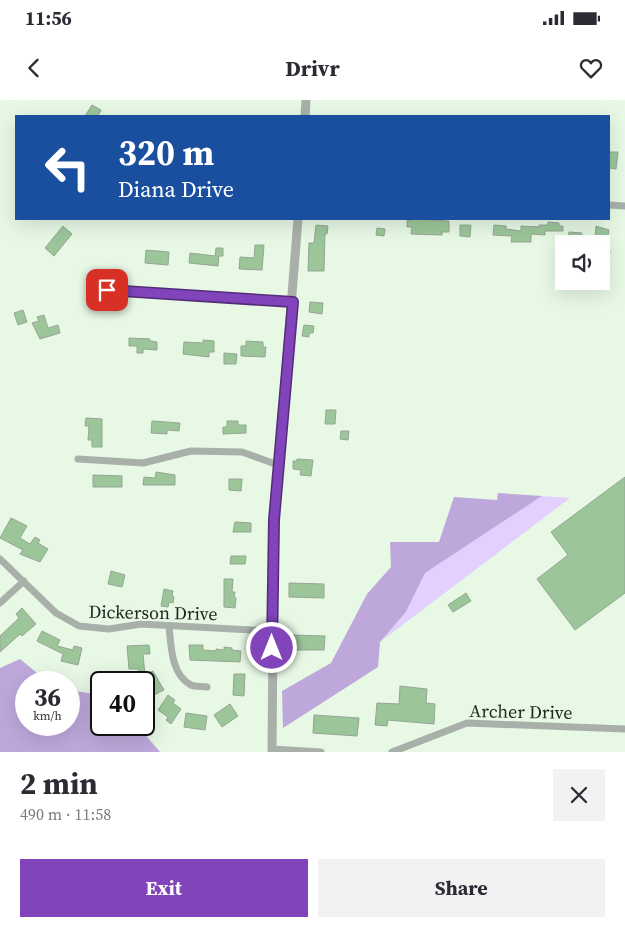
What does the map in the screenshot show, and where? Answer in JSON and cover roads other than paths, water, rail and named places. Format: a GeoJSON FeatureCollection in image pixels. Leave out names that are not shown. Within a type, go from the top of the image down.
{"type":"FeatureCollection","features":[{"type":"Feature","properties":{"kind":"street"},"geometry":{"type":"LineString","coordinates":[[305,115],[306,100]]}},
{"type":"Feature","properties":{"kind":"street"},"geometry":{"type":"LineString","coordinates":[[610,205],[625,206]]}},
{"type":"Feature","properties":{"kind":"street"},"geometry":{"type":"LineString","coordinates":[[298,220],[274,526],[272,750],[321,752]]}},
{"type":"Feature","properties":{"kind":"street"},"geometry":{"type":"LineString","coordinates":[[107,290],[293,302]]}},
{"type":"Feature","properties":{"kind":"street"},"geometry":{"type":"LineString","coordinates":[[78,459],[143,463],[191,451],[242,452],[278,464]]}},
{"type":"Feature","properties":{"kind":"street","name":"Dickerson Drive"},"geometry":{"type":"LineString","coordinates":[[0,559],[56,613],[79,626],[109,629],[141,624],[272,631]]}},
{"type":"Feature","properties":{"kind":"street"},"geometry":{"type":"LineString","coordinates":[[0,603],[24,582]]}},
{"type":"Feature","properties":{"kind":"street"},"geometry":{"type":"LineString","coordinates":[[169,626],[172,655],[181,677],[192,685],[207,687]]}},
{"type":"Feature","properties":{"kind":"street","name":"Archer Drive"},"geometry":{"type":"LineString","coordinates":[[392,752],[467,724],[625,729]]}}]}
